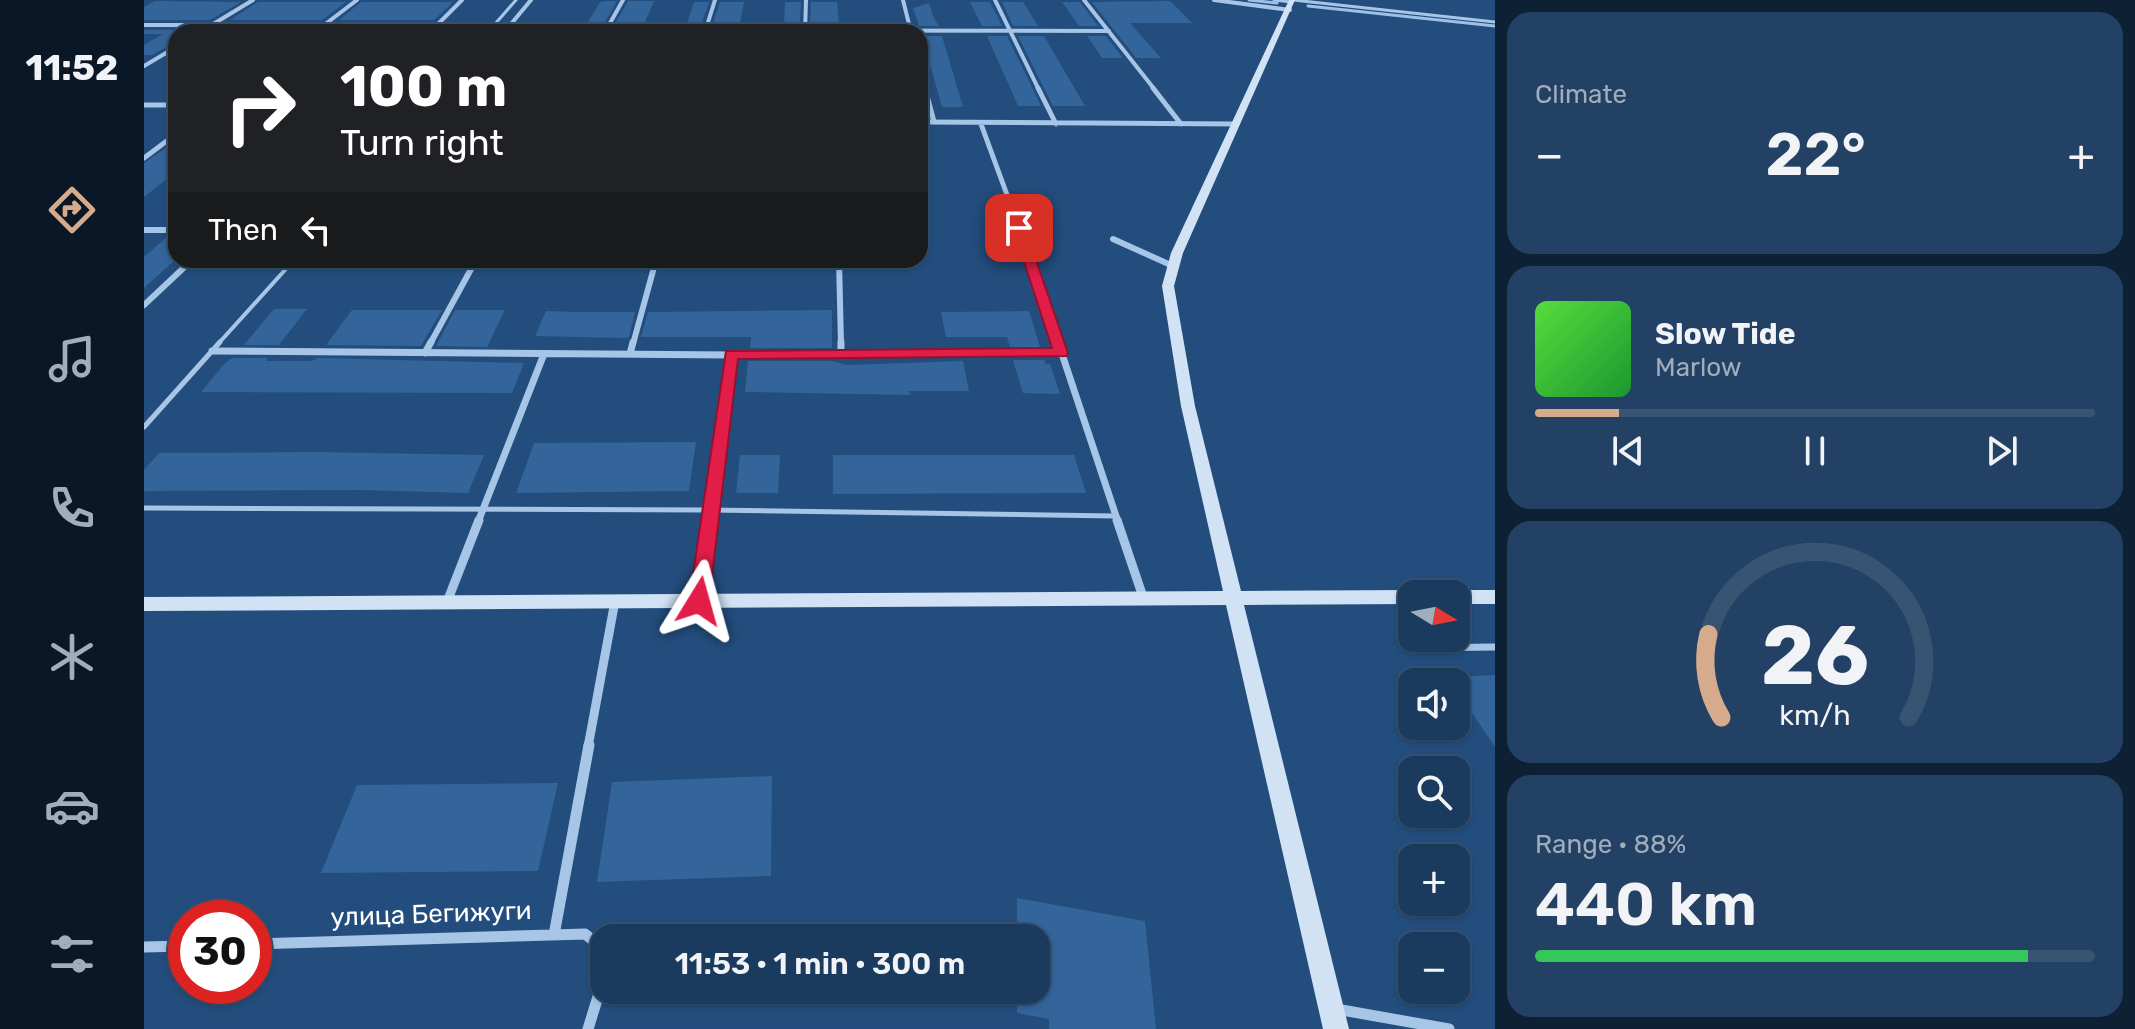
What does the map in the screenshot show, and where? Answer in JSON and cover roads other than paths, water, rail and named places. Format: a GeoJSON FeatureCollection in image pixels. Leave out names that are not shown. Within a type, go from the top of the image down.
{"type":"FeatureCollection","features":[{"type":"Feature","properties":{"kind":"main road"},"geometry":{"type":"LineString","coordinates":[[1292,3],[1173,266],[1168,286],[1188,406],[1336,1029]]}},
{"type":"Feature","properties":{"kind":"main road"},"geometry":{"type":"LineString","coordinates":[[144,604],[1398,597]]}},
{"type":"Feature","properties":{"kind":"main road"},"geometry":{"type":"LineString","coordinates":[[1470,597],[1495,597]]}},
{"type":"Feature","properties":{"kind":"street"},"geometry":{"type":"LineString","coordinates":[[214,24],[253,0]]}},
{"type":"Feature","properties":{"kind":"street"},"geometry":{"type":"LineString","coordinates":[[326,24],[357,0]]}},
{"type":"Feature","properties":{"kind":"street"},"geometry":{"type":"LineString","coordinates":[[439,24],[462,0]]}},
{"type":"Feature","properties":{"kind":"street"},"geometry":{"type":"LineString","coordinates":[[511,24],[531,0]]}},
{"type":"Feature","properties":{"kind":"street"},"geometry":{"type":"LineString","coordinates":[[609,24],[623,0]]}},
{"type":"Feature","properties":{"kind":"street"},"geometry":{"type":"LineString","coordinates":[[707,24],[715,0]]}},
{"type":"Feature","properties":{"kind":"street"},"geometry":{"type":"LineString","coordinates":[[805,24],[806,0]]}},
{"type":"Feature","properties":{"kind":"street"},"geometry":{"type":"LineString","coordinates":[[903,0],[909,24]]}},
{"type":"Feature","properties":{"kind":"street"},"geometry":{"type":"LineString","coordinates":[[995,0],[1056,124]]}},
{"type":"Feature","properties":{"kind":"street"},"geometry":{"type":"LineString","coordinates":[[1084,0],[1181,124]]}},
{"type":"Feature","properties":{"kind":"street"},"geometry":{"type":"LineString","coordinates":[[1214,0],[1292,3]]}},
{"type":"Feature","properties":{"kind":"street"},"geometry":{"type":"LineString","coordinates":[[144,25],[168,25]]}},
{"type":"Feature","properties":{"kind":"street"},"geometry":{"type":"LineString","coordinates":[[928,31],[1109,31]]}},
{"type":"Feature","properties":{"kind":"street"},"geometry":{"type":"LineString","coordinates":[[144,66],[168,52]]}},
{"type":"Feature","properties":{"kind":"street"},"geometry":{"type":"LineString","coordinates":[[928,99],[934,122]]}},
{"type":"Feature","properties":{"kind":"street"},"geometry":{"type":"LineString","coordinates":[[144,105],[168,105]]}},
{"type":"Feature","properties":{"kind":"street"},"geometry":{"type":"LineString","coordinates":[[928,122],[1237,124]]}},
{"type":"Feature","properties":{"kind":"street"},"geometry":{"type":"LineString","coordinates":[[981,124],[1143,597]]}},
{"type":"Feature","properties":{"kind":"street"},"geometry":{"type":"LineString","coordinates":[[144,158],[168,140]]}},
{"type":"Feature","properties":{"kind":"street"},"geometry":{"type":"LineString","coordinates":[[144,230],[168,230]]}},
{"type":"Feature","properties":{"kind":"street"},"geometry":{"type":"LineString","coordinates":[[1113,239],[1173,266]]}},
{"type":"Feature","properties":{"kind":"street"},"geometry":{"type":"LineString","coordinates":[[144,305],[183,268]]}},
{"type":"Feature","properties":{"kind":"street"},"geometry":{"type":"LineString","coordinates":[[425,353],[472,268]]}},
{"type":"Feature","properties":{"kind":"street"},"geometry":{"type":"LineString","coordinates":[[630,354],[654,268]]}},
{"type":"Feature","properties":{"kind":"street"},"geometry":{"type":"LineString","coordinates":[[839,268],[841,354]]}},
{"type":"Feature","properties":{"kind":"street"},"geometry":{"type":"LineString","coordinates":[[212,351],[731,355],[1061,353]]}},
{"type":"Feature","properties":{"kind":"street"},"geometry":{"type":"LineString","coordinates":[[447,603],[544,354]]}},
{"type":"Feature","properties":{"kind":"street"},"geometry":{"type":"LineString","coordinates":[[699,601],[731,355]]}},
{"type":"Feature","properties":{"kind":"street"},"geometry":{"type":"LineString","coordinates":[[554,935],[615,601]]}},
{"type":"Feature","properties":{"kind":"street","name":"улица Бегижуги"},"geometry":{"type":"LineString","coordinates":[[272,943],[585,934],[590,938]]}},
{"type":"Feature","properties":{"kind":"street"},"geometry":{"type":"LineString","coordinates":[[144,947],[168,946]]}},
{"type":"Feature","properties":{"kind":"street"},"geometry":{"type":"LineString","coordinates":[[588,1029],[596,1004]]}},
{"type":"Feature","properties":{"kind":"street"},"geometry":{"type":"LineString","coordinates":[[1331,1008],[1449,1029]]}},
{"type":"Feature","properties":{"kind":"lane"},"geometry":{"type":"LineString","coordinates":[[495,24],[516,0]]}},
{"type":"Feature","properties":{"kind":"lane"},"geometry":{"type":"LineString","coordinates":[[1274,0],[1495,22]]}},
{"type":"Feature","properties":{"kind":"lane"},"geometry":{"type":"LineString","coordinates":[[144,427],[287,268]]}},
{"type":"Feature","properties":{"kind":"lane"},"geometry":{"type":"LineString","coordinates":[[144,508],[710,510],[1115,516]]}},
{"type":"Feature","properties":{"kind":"lane"},"geometry":{"type":"LineString","coordinates":[[1470,647],[1495,647]]}},
{"type":"Feature","properties":{"kind":"waterway"},"geometry":{"type":"LineString","coordinates":[[1249,0],[1277,3]]}},
{"type":"Feature","properties":{"kind":"waterway"},"geometry":{"type":"LineString","coordinates":[[1308,6],[1495,26]]}}]}
